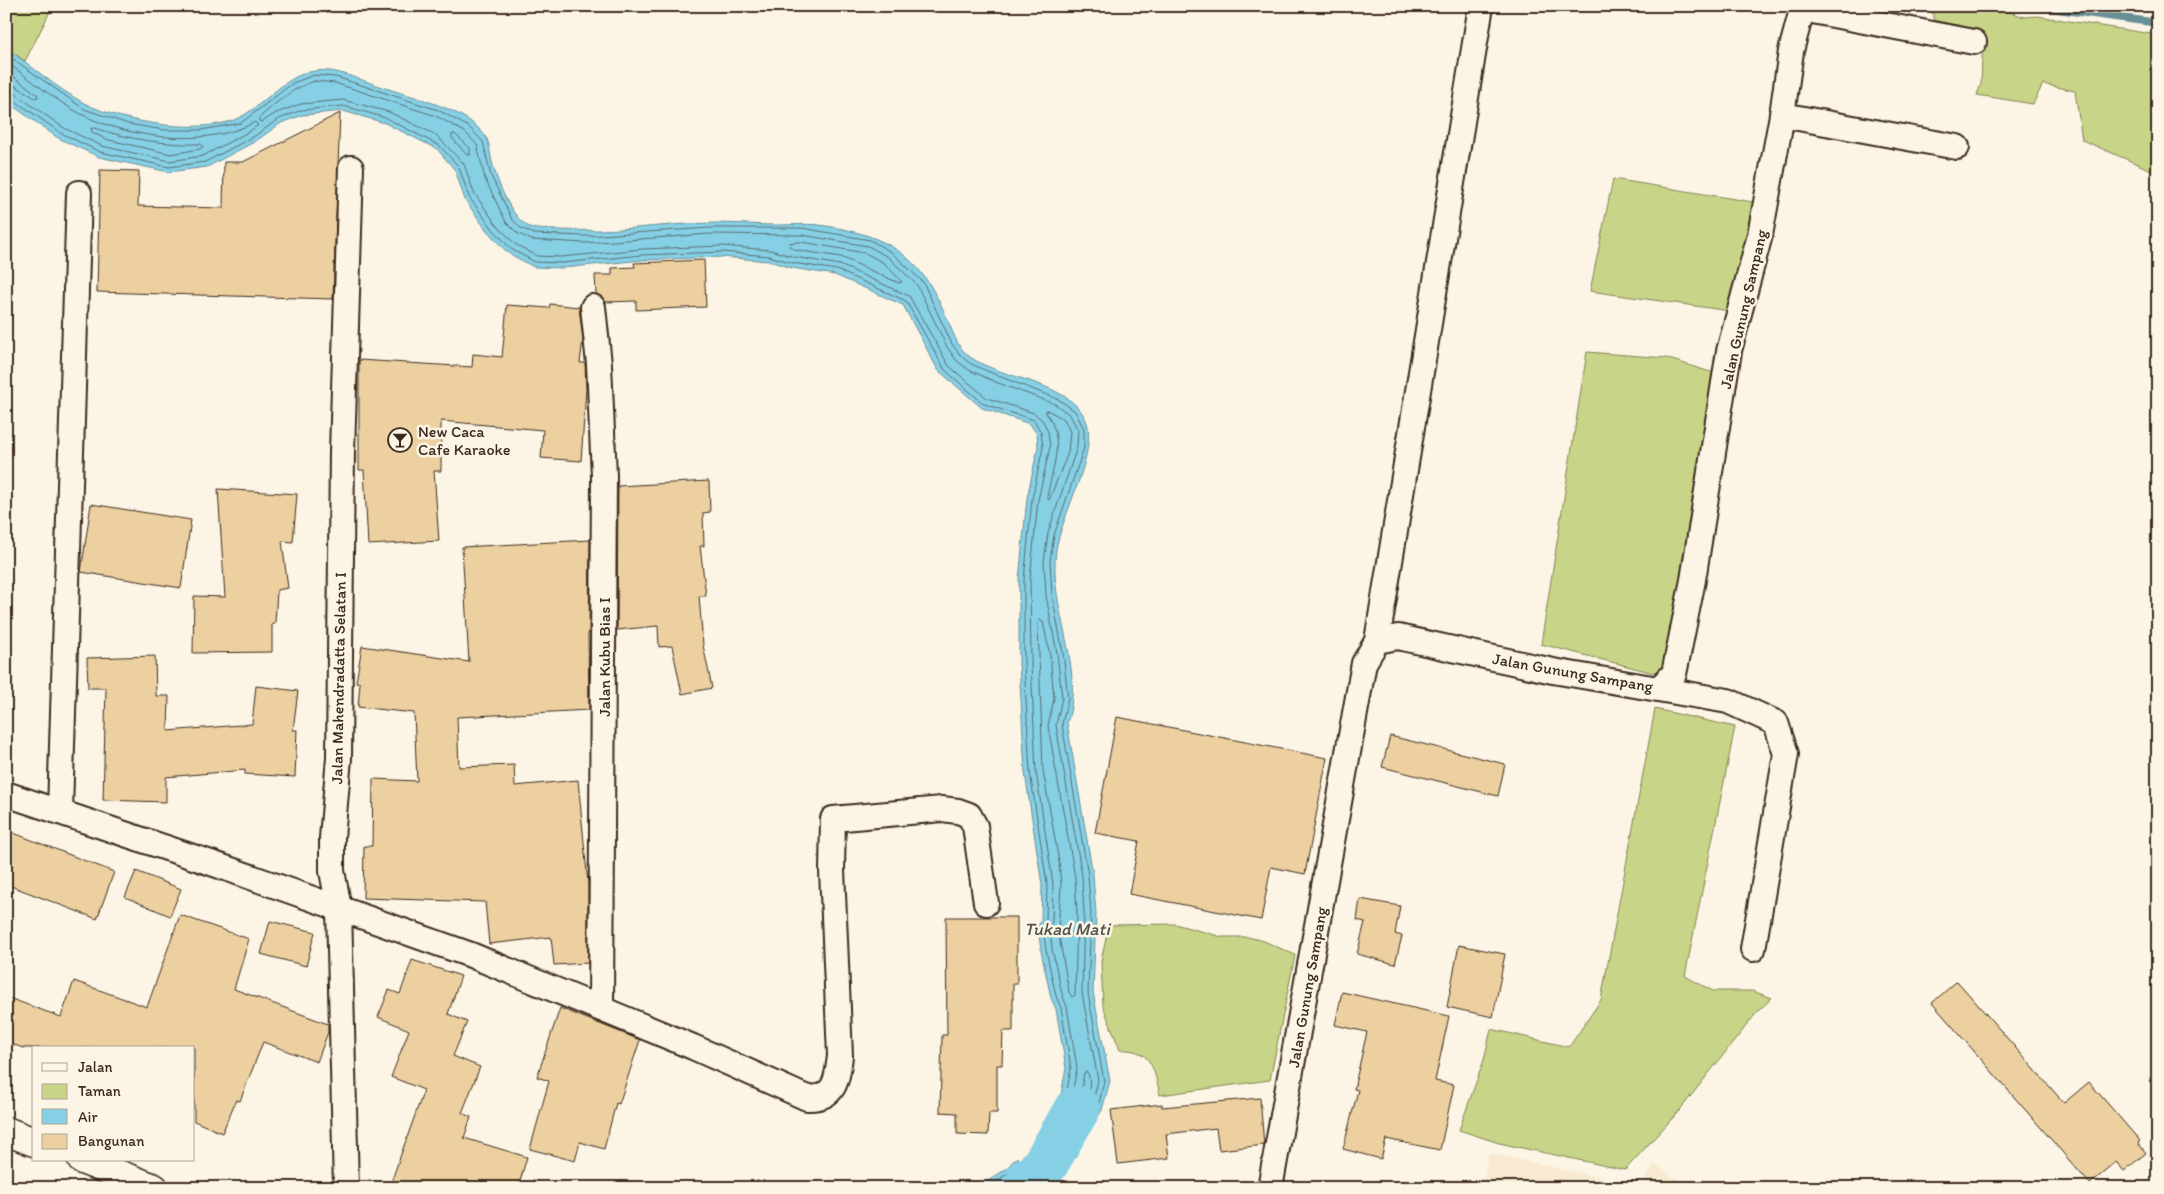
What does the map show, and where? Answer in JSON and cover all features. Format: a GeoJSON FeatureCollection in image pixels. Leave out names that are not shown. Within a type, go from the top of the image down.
{"type":"FeatureCollection","features":[{"type":"Feature","properties":{"kind":"main road"},"geometry":{"type":"LineString","coordinates":[[6,1131],[32,1141]]}},
{"type":"Feature","properties":{"kind":"main road"},"geometry":{"type":"LineString","coordinates":[[87,1162],[154,1188]]}},
{"type":"Feature","properties":{"kind":"street"},"geometry":{"type":"LineString","coordinates":[[1377,641],[1481,6]]}},
{"type":"Feature","properties":{"kind":"street"},"geometry":{"type":"LineString","coordinates":[[1803,8],[1974,42]]}},
{"type":"Feature","properties":{"kind":"street","name":"Jalan Gunung Sampang"},"geometry":{"type":"LineString","coordinates":[[1270,1188],[1364,663],[1377,641],[1398,638],[1553,671],[1659,688],[1674,674],[1693,580],[1729,352],[1760,235],[1792,51],[1803,8]]}},
{"type":"Feature","properties":{"kind":"street"},"geometry":{"type":"LineString","coordinates":[[1782,115],[1957,147]]}},
{"type":"Feature","properties":{"kind":"street","name":"Jalan Mahendradatta Selatan I"},"geometry":{"type":"LineString","coordinates":[[346,1188],[339,908],[332,871],[332,838],[338,758],[343,402],[351,168]]}},
{"type":"Feature","properties":{"kind":"street"},"geometry":{"type":"LineString","coordinates":[[60,811],[79,193]]}},
{"type":"Feature","properties":{"kind":"street","name":"Jalan Kubu Bias I"},"geometry":{"type":"LineString","coordinates":[[593,307],[600,364],[604,476],[601,1008]]}},
{"type":"Feature","properties":{"kind":"street"},"geometry":{"type":"LineString","coordinates":[[1659,688],[1728,701],[1776,723],[1786,754],[1753,950]]}},
{"type":"Feature","properties":{"kind":"street"},"geometry":{"type":"LineString","coordinates":[[6,794],[60,811],[470,955],[601,1008],[798,1096],[818,1098],[832,1089],[837,1078],[840,1056],[833,819],[942,809],[958,811],[969,815],[975,826],[986,903]]}},
{"type":"Feature","properties":{"kind":"shaded area"},"geometry":{"type":"Polygon","coordinates":[[[1489,1153],[1602,1178],[1596,1188],[1483,1186],[1489,1153]]]}},
{"type":"Feature","properties":{"kind":"shaded area"},"geometry":{"type":"Polygon","coordinates":[[[1654,1164],[1690,1188],[1640,1188],[1654,1164]]]}},
{"type":"Feature","properties":{"kind":"green space"},"geometry":{"type":"Polygon","coordinates":[[[6,6],[53,6],[25,61],[6,48],[6,6]]]}},
{"type":"Feature","properties":{"kind":"green space"},"geometry":{"type":"Polygon","coordinates":[[[1932,6],[1991,6],[2025,17],[2037,16],[2158,35],[2158,179],[2151,170],[2082,140],[2075,91],[2043,84],[2033,104],[1977,95],[1981,84],[1983,32],[1934,24],[1932,6]]]}},
{"type":"Feature","properties":{"kind":"green space"},"geometry":{"type":"Polygon","coordinates":[[[1613,179],[1753,202],[1730,311],[1590,291],[1613,179]]]}},
{"type":"Feature","properties":{"kind":"green space"},"geometry":{"type":"Polygon","coordinates":[[[1587,352],[1666,358],[1720,375],[1665,667],[1654,673],[1541,644],[1587,352]]]}},
{"type":"Feature","properties":{"kind":"green space"},"geometry":{"type":"Polygon","coordinates":[[[1655,709],[1735,727],[1685,976],[1713,991],[1752,991],[1772,998],[1758,1011],[1679,1111],[1625,1170],[1499,1143],[1459,1130],[1484,1060],[1491,1029],[1569,1047],[1601,1000],[1655,709]]]}},
{"type":"Feature","properties":{"kind":"green space"},"geometry":{"type":"Polygon","coordinates":[[[1175,924],[1222,937],[1248,937],[1264,941],[1295,955],[1270,1080],[1160,1095],[1150,1062],[1139,1053],[1131,1050],[1120,1050],[1103,1006],[1101,961],[1109,925],[1175,924]]]}},
{"type":"Feature","properties":{"kind":"water","name":"Tukad Mati"},"geometry":{"type":"Polygon","coordinates":[[[6,48],[54,84],[84,103],[120,117],[166,125],[211,125],[230,121],[246,114],[287,82],[309,72],[322,70],[347,75],[424,100],[454,112],[479,129],[488,141],[494,170],[506,200],[518,218],[535,229],[625,229],[705,223],[808,224],[848,230],[868,236],[900,252],[925,278],[936,295],[958,344],[965,353],[984,365],[1051,389],[1077,407],[1086,420],[1089,433],[1088,448],[1078,484],[1059,536],[1055,572],[1072,680],[1072,702],[1067,723],[1093,875],[1096,913],[1093,992],[1110,1081],[1102,1110],[1059,1181],[1030,1145],[1057,1116],[1066,1068],[1056,1009],[1051,998],[1041,951],[1038,927],[1041,920],[1042,885],[1025,773],[1019,663],[1019,580],[1027,498],[1038,447],[1037,434],[1030,424],[982,408],[938,370],[903,305],[835,275],[792,268],[769,261],[722,257],[643,260],[562,268],[534,267],[508,253],[488,232],[465,200],[455,170],[437,149],[385,123],[343,111],[303,115],[281,123],[256,141],[207,167],[169,172],[99,157],[58,138],[6,101],[6,48]]]}},
{"type":"Feature","properties":{"kind":"water"},"geometry":{"type":"Polygon","coordinates":[[[1017,1157],[1038,1188],[977,1188],[1006,1169],[1017,1157]]]}},
{"type":"Feature","properties":{"kind":"building"},"geometry":{"type":"Polygon","coordinates":[[[340,113],[333,299],[97,292],[100,170],[139,171],[138,206],[223,208],[224,162],[243,162],[340,113]]]}},
{"type":"Feature","properties":{"kind":"building"},"geometry":{"type":"Polygon","coordinates":[[[704,260],[706,307],[636,310],[636,301],[605,302],[596,294],[595,275],[612,275],[612,268],[635,267],[634,263],[704,260]]]}},
{"type":"Feature","properties":{"kind":"building"},"geometry":{"type":"Polygon","coordinates":[[[550,304],[579,307],[583,339],[580,363],[585,363],[586,390],[581,461],[541,458],[543,430],[441,421],[441,471],[434,471],[439,541],[368,545],[364,470],[359,470],[359,360],[472,367],[473,354],[502,357],[507,305],[549,308],[550,304]]]}},
{"type":"Feature","properties":{"kind":"building"},"geometry":{"type":"Polygon","coordinates":[[[709,481],[710,512],[703,513],[704,546],[700,546],[706,596],[699,596],[703,645],[712,688],[682,694],[672,646],[659,647],[658,626],[617,630],[618,486],[709,481]]]}},
{"type":"Feature","properties":{"kind":"building"},"geometry":{"type":"Polygon","coordinates":[[[218,489],[297,494],[293,542],[282,541],[288,588],[277,590],[275,624],[272,624],[272,652],[193,653],[194,596],[225,597],[218,489]]]}},
{"type":"Feature","properties":{"kind":"building"},"geometry":{"type":"Polygon","coordinates":[[[91,504],[191,520],[181,588],[81,572],[91,504]]]}},
{"type":"Feature","properties":{"kind":"building"},"geometry":{"type":"Polygon","coordinates":[[[590,540],[589,710],[457,717],[459,767],[514,765],[515,786],[578,780],[588,884],[588,963],[554,965],[551,937],[489,944],[485,902],[363,898],[364,846],[372,846],[373,779],[417,781],[414,713],[358,707],[360,683],[356,682],[362,646],[469,662],[462,547],[590,540]]]}},
{"type":"Feature","properties":{"kind":"building"},"geometry":{"type":"Polygon","coordinates":[[[155,656],[156,696],[169,696],[168,731],[252,724],[256,686],[298,691],[293,730],[297,730],[295,777],[245,774],[245,770],[166,777],[166,802],[103,800],[106,688],[88,688],[87,658],[155,656]]]}},
{"type":"Feature","properties":{"kind":"building"},"geometry":{"type":"Polygon","coordinates":[[[1117,717],[1327,758],[1305,874],[1271,867],[1261,920],[1129,894],[1139,841],[1095,833],[1117,717]]]}},
{"type":"Feature","properties":{"kind":"building"},"geometry":{"type":"Polygon","coordinates":[[[1390,736],[1505,764],[1498,796],[1382,767],[1390,736]]]}},
{"type":"Feature","properties":{"kind":"building"},"geometry":{"type":"Polygon","coordinates":[[[6,830],[114,872],[97,919],[6,884],[6,830]]]}},
{"type":"Feature","properties":{"kind":"building"},"geometry":{"type":"Polygon","coordinates":[[[136,871],[181,889],[170,916],[125,897],[136,871]]]}},
{"type":"Feature","properties":{"kind":"building"},"geometry":{"type":"Polygon","coordinates":[[[1360,899],[1400,906],[1395,934],[1402,936],[1395,964],[1357,954],[1365,922],[1357,920],[1360,899]]]}},
{"type":"Feature","properties":{"kind":"building"},"geometry":{"type":"Polygon","coordinates":[[[180,915],[249,939],[234,989],[328,1024],[328,1032],[317,1062],[263,1042],[240,1101],[236,1100],[222,1133],[195,1121],[195,1046],[32,1046],[32,1048],[23,1048],[6,1042],[6,997],[61,1017],[74,981],[147,1007],[180,915]]]}},
{"type":"Feature","properties":{"kind":"building"},"geometry":{"type":"Polygon","coordinates":[[[946,917],[1017,917],[1017,984],[1013,984],[1013,1031],[1003,1031],[1002,1065],[997,1065],[997,1113],[989,1113],[988,1135],[957,1134],[957,1113],[940,1112],[942,1035],[947,1035],[946,917]]]}},
{"type":"Feature","properties":{"kind":"building"},"geometry":{"type":"Polygon","coordinates":[[[270,921],[315,932],[306,966],[261,954],[270,921]]]}},
{"type":"Feature","properties":{"kind":"building"},"geometry":{"type":"Polygon","coordinates":[[[1459,945],[1505,954],[1493,1017],[1447,1007],[1459,945]]]}},
{"type":"Feature","properties":{"kind":"building"},"geometry":{"type":"Polygon","coordinates":[[[412,960],[461,976],[448,1014],[467,1022],[453,1056],[480,1067],[462,1113],[471,1117],[464,1138],[527,1157],[518,1188],[389,1188],[424,1090],[391,1077],[409,1030],[378,1017],[389,990],[400,994],[412,960]]]}},
{"type":"Feature","properties":{"kind":"building"},"geometry":{"type":"Polygon","coordinates":[[[1957,981],[2064,1103],[2089,1082],[2140,1141],[2138,1143],[2146,1153],[2124,1171],[2116,1162],[2090,1184],[1932,1003],[1957,981]]]}},
{"type":"Feature","properties":{"kind":"building"},"geometry":{"type":"Polygon","coordinates":[[[1342,992],[1449,1016],[1435,1081],[1454,1085],[1440,1150],[1386,1139],[1381,1159],[1343,1149],[1358,1090],[1354,1089],[1367,1032],[1335,1025],[1342,992]]]}},
{"type":"Feature","properties":{"kind":"building"},"geometry":{"type":"Polygon","coordinates":[[[560,1008],[640,1040],[619,1104],[616,1103],[604,1149],[580,1142],[575,1161],[530,1149],[549,1081],[537,1077],[560,1008]]]}},
{"type":"Feature","properties":{"kind":"building"},"geometry":{"type":"Polygon","coordinates":[[[1260,1098],[1264,1145],[1219,1150],[1216,1128],[1166,1134],[1169,1158],[1118,1164],[1111,1110],[1162,1104],[1162,1107],[1260,1098]]]}},
{"type":"Feature","properties":{"kind":"waterway"},"geometry":{"type":"LineString","coordinates":[[2036,6],[2158,23]]}},
{"type":"Feature","properties":{"kind":"waterway"},"geometry":{"type":"LineString","coordinates":[[1025,1188],[1046,1163],[1077,1109]]}},
{"type":"Feature","properties":{"kind":"place","name":"New Caca Cafe Karaoke"},"geometry":{"type":"Point","coordinates":[400,440]}}]}
